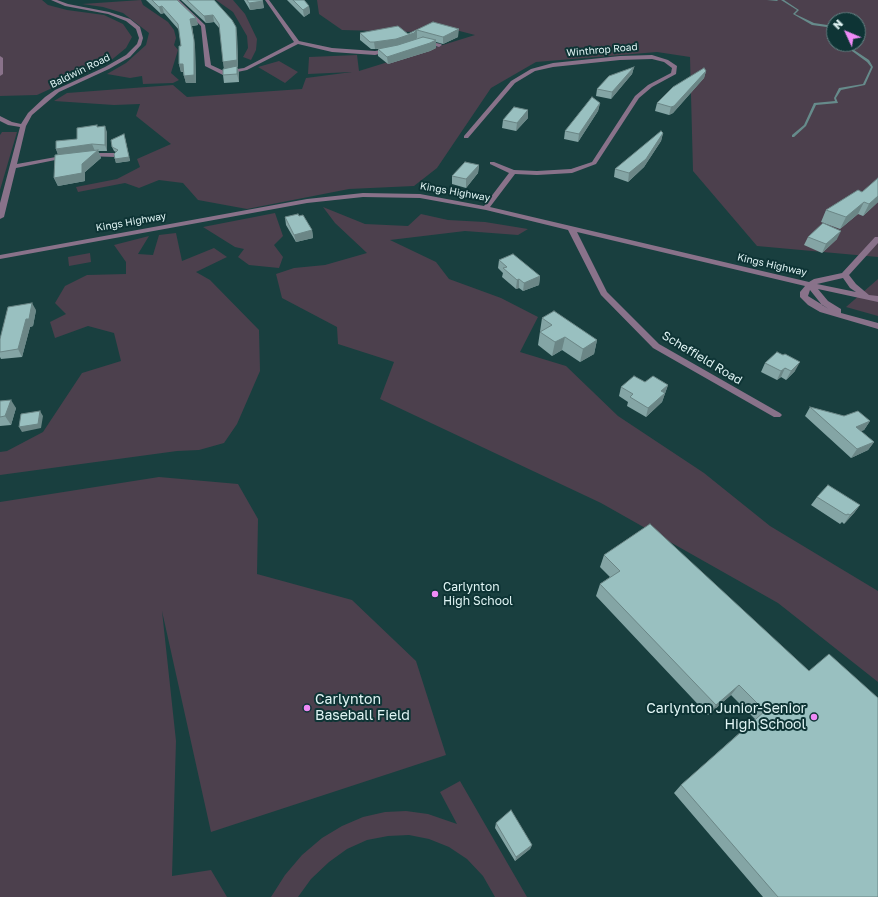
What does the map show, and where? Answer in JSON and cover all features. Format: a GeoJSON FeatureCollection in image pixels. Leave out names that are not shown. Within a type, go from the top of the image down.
{"type":"FeatureCollection","features":[{"type":"Feature","properties":{"kind":"street","name":"Baldwin Road"},"geometry":{"type":"LineString","coordinates":[[0,217],[23,126],[30,114],[47,98],[68,86],[118,62],[134,50],[141,38],[138,28],[128,20],[109,13],[67,5],[53,0]]}},
{"type":"Feature","properties":{"kind":"street"},"geometry":{"type":"LineString","coordinates":[[176,0],[203,26],[208,66],[223,73],[245,69],[297,42],[332,50],[375,52],[398,49]]}},
{"type":"Feature","properties":{"kind":"street"},"geometry":{"type":"LineString","coordinates":[[267,0],[297,42]]}},
{"type":"Feature","properties":{"kind":"street"},"geometry":{"type":"LineString","coordinates":[[420,41],[439,45]]}},
{"type":"Feature","properties":{"kind":"street","name":"Winthrop Road"},"geometry":{"type":"LineString","coordinates":[[466,136],[513,82],[533,70],[553,65],[620,58],[652,57],[666,61],[674,67],[673,74],[650,86],[637,97],[594,163],[572,170],[537,173],[513,172],[492,163]]}},
{"type":"Feature","properties":{"kind":"street"},"geometry":{"type":"LineString","coordinates":[[0,58],[0,74]]}},
{"type":"Feature","properties":{"kind":"street"},"geometry":{"type":"LineString","coordinates":[[0,118],[10,124],[23,126]]}},
{"type":"Feature","properties":{"kind":"street"},"geometry":{"type":"LineString","coordinates":[[12,167],[77,156],[95,154],[115,155]]}},
{"type":"Feature","properties":{"kind":"street"},"geometry":{"type":"LineString","coordinates":[[486,208],[513,172]]}},
{"type":"Feature","properties":{"kind":"street","name":"Kings Highway"},"geometry":{"type":"LineString","coordinates":[[0,257],[307,201],[363,195],[420,196],[486,208],[572,230],[810,285],[878,299]]}},
{"type":"Feature","properties":{"kind":"street","name":"Scheffield Road"},"geometry":{"type":"LineString","coordinates":[[572,230],[604,293],[656,346],[777,415]]}},
{"type":"Feature","properties":{"kind":"street"},"geometry":{"type":"LineString","coordinates":[[878,239],[845,275],[810,285],[804,292],[804,297],[811,303],[831,313],[878,326]]}},
{"type":"Feature","properties":{"kind":"street"},"geometry":{"type":"LineString","coordinates":[[845,275],[853,286],[867,297]]}},
{"type":"Feature","properties":{"kind":"street"},"geometry":{"type":"LineString","coordinates":[[810,285],[825,303],[846,316]]}},
{"type":"Feature","properties":{"kind":"shaded area"},"geometry":{"type":"Polygon","coordinates":[[[0,0],[42,0],[48,5],[67,10],[104,15],[123,24],[132,37],[126,48],[109,62],[37,95],[0,96],[0,0]]]}},
{"type":"Feature","properties":{"kind":"shaded area"},"geometry":{"type":"Polygon","coordinates":[[[141,0],[143,5],[168,22],[174,30],[176,38],[174,45],[178,50],[171,73],[179,80],[173,83],[143,84],[142,76],[130,78],[107,74],[126,63],[146,45],[149,33],[123,13],[103,7],[82,4],[141,0]]]}},
{"type":"Feature","properties":{"kind":"shaded area"},"geometry":{"type":"Polygon","coordinates":[[[216,0],[233,0],[245,14],[257,39],[256,50],[251,60],[243,57],[248,48],[247,36],[233,12],[216,0]]]}},
{"type":"Feature","properties":{"kind":"shaded area"},"geometry":{"type":"Polygon","coordinates":[[[317,0],[878,0],[878,257],[757,246],[693,171],[690,57],[657,52],[536,62],[491,88],[437,168],[414,186],[349,189],[247,209],[198,200],[183,183],[159,180],[139,188],[125,183],[78,192],[76,187],[117,179],[140,167],[137,159],[171,144],[136,116],[140,104],[114,105],[54,101],[67,93],[173,85],[187,97],[302,89],[306,78],[352,72],[308,74],[309,57],[357,55],[359,71],[475,35],[448,28],[414,32],[342,30],[319,14],[317,0]]]}},
{"type":"Feature","properties":{"kind":"shaded area"},"geometry":{"type":"Polygon","coordinates":[[[279,61],[298,72],[285,83],[258,67],[279,61]]]}},
{"type":"Feature","properties":{"kind":"shaded area"},"geometry":{"type":"Polygon","coordinates":[[[2,132],[17,132],[0,190],[0,135],[2,132]]]}},
{"type":"Feature","properties":{"kind":"shaded area"},"geometry":{"type":"Polygon","coordinates":[[[323,207],[365,224],[408,226],[421,214],[448,220],[485,222],[528,229],[518,235],[465,231],[390,240],[436,262],[449,279],[501,298],[538,317],[520,352],[566,366],[618,416],[704,473],[770,526],[878,591],[878,682],[778,603],[601,503],[380,399],[394,362],[338,344],[337,327],[282,298],[276,274],[294,268],[325,265],[367,253],[335,223],[323,207]]]}},
{"type":"Feature","properties":{"kind":"shaded area"},"geometry":{"type":"Polygon","coordinates":[[[275,213],[283,236],[274,245],[283,257],[279,268],[249,265],[238,257],[244,249],[235,247],[203,227],[275,213]]]}},
{"type":"Feature","properties":{"kind":"shaded area"},"geometry":{"type":"Polygon","coordinates":[[[176,233],[182,261],[214,248],[227,257],[196,272],[210,280],[259,330],[260,371],[237,424],[224,443],[199,450],[177,451],[0,475],[0,452],[7,451],[43,432],[82,373],[121,361],[114,333],[88,326],[55,338],[50,322],[66,314],[55,303],[65,286],[87,275],[126,274],[126,262],[114,245],[149,236],[138,254],[153,255],[159,235],[176,233]]]}},
{"type":"Feature","properties":{"kind":"shaded area"},"geometry":{"type":"Polygon","coordinates":[[[90,253],[91,262],[69,266],[68,257],[90,253]]]}},
{"type":"Feature","properties":{"kind":"shaded area"},"geometry":{"type":"Polygon","coordinates":[[[878,279],[878,316],[846,307],[878,279]]]}},
{"type":"Feature","properties":{"kind":"shaded area"},"geometry":{"type":"Polygon","coordinates":[[[159,477],[238,484],[258,519],[257,574],[352,600],[416,661],[446,755],[211,832],[162,611],[176,741],[172,876],[211,870],[227,897],[0,897],[0,502],[159,477]]]}},
{"type":"Feature","properties":{"kind":"shaded area"},"geometry":{"type":"Polygon","coordinates":[[[460,781],[527,897],[495,897],[483,876],[467,859],[449,847],[429,839],[409,835],[388,836],[367,840],[347,849],[329,862],[311,879],[298,897],[271,897],[285,875],[302,855],[322,838],[342,826],[363,817],[385,812],[406,811],[428,814],[457,824],[440,792],[460,781]]]}},
{"type":"Feature","properties":{"kind":"building"},"geometry":{"type":"Polygon","coordinates":[[[152,0],[177,0],[196,18],[190,19],[194,40],[194,75],[184,76],[183,64],[179,64],[179,46],[181,46],[178,24],[162,6],[159,7],[152,0]]]}},
{"type":"Feature","properties":{"kind":"building"},"geometry":{"type":"Polygon","coordinates":[[[187,0],[214,0],[232,20],[236,27],[237,60],[223,62],[219,24],[213,15],[204,16],[187,0]]]}},
{"type":"Feature","properties":{"kind":"building"},"geometry":{"type":"Polygon","coordinates":[[[247,0],[262,0],[263,1],[249,3],[247,0]]]}},
{"type":"Feature","properties":{"kind":"building"},"geometry":{"type":"Polygon","coordinates":[[[293,0],[304,0],[309,6],[303,10],[293,0]]]}},
{"type":"Feature","properties":{"kind":"building"},"geometry":{"type":"Polygon","coordinates":[[[433,22],[459,29],[443,37],[417,30],[414,33],[396,39],[374,42],[370,42],[360,33],[398,26],[408,34],[433,22]]]}},
{"type":"Feature","properties":{"kind":"building"},"geometry":{"type":"Polygon","coordinates":[[[423,37],[436,40],[387,57],[378,49],[398,45],[423,37]]]}},
{"type":"Feature","properties":{"kind":"building"},"geometry":{"type":"Polygon","coordinates":[[[237,66],[237,74],[223,75],[223,69],[237,66]]]}},
{"type":"Feature","properties":{"kind":"building"},"geometry":{"type":"Polygon","coordinates":[[[634,67],[612,92],[597,89],[609,76],[634,67]]]}},
{"type":"Feature","properties":{"kind":"building"},"geometry":{"type":"Polygon","coordinates":[[[704,68],[706,71],[674,106],[671,107],[657,103],[673,87],[704,68]]]}},
{"type":"Feature","properties":{"kind":"building"},"geometry":{"type":"Polygon","coordinates":[[[592,97],[600,103],[579,134],[565,131],[592,97]]]}},
{"type":"Feature","properties":{"kind":"building"},"geometry":{"type":"Polygon","coordinates":[[[514,107],[528,110],[517,123],[503,120],[514,107]]]}},
{"type":"Feature","properties":{"kind":"building"},"geometry":{"type":"Polygon","coordinates":[[[97,125],[97,127],[105,126],[105,145],[92,144],[56,149],[56,141],[77,139],[77,128],[97,125]]]}},
{"type":"Feature","properties":{"kind":"building"},"geometry":{"type":"Polygon","coordinates":[[[661,131],[663,133],[646,159],[629,173],[615,169],[661,131]]]}},
{"type":"Feature","properties":{"kind":"building"},"geometry":{"type":"Polygon","coordinates":[[[124,134],[129,157],[115,159],[114,154],[118,150],[112,147],[111,140],[124,134]]]}},
{"type":"Feature","properties":{"kind":"building"},"geometry":{"type":"Polygon","coordinates":[[[98,150],[82,164],[82,173],[54,178],[55,155],[98,150]]]}},
{"type":"Feature","properties":{"kind":"building"},"geometry":{"type":"Polygon","coordinates":[[[465,162],[479,165],[466,179],[452,176],[465,162]]]}},
{"type":"Feature","properties":{"kind":"building"},"geometry":{"type":"Polygon","coordinates":[[[878,178],[878,196],[869,204],[864,202],[846,217],[826,210],[858,190],[862,192],[878,178]]]}},
{"type":"Feature","properties":{"kind":"building"},"geometry":{"type":"Polygon","coordinates":[[[298,214],[299,216],[303,215],[312,230],[294,235],[285,217],[298,214]]]}},
{"type":"Feature","properties":{"kind":"building"},"geometry":{"type":"Polygon","coordinates":[[[823,223],[841,231],[826,244],[808,237],[823,223]]]}},
{"type":"Feature","properties":{"kind":"building"},"geometry":{"type":"Polygon","coordinates":[[[513,254],[540,276],[524,283],[519,279],[517,280],[503,268],[507,267],[499,260],[513,254]]]}},
{"type":"Feature","properties":{"kind":"building"},"geometry":{"type":"Polygon","coordinates":[[[32,303],[29,319],[26,319],[18,349],[0,352],[0,339],[8,307],[32,303]]]}},
{"type":"Feature","properties":{"kind":"building"},"geometry":{"type":"Polygon","coordinates":[[[554,311],[597,340],[583,349],[565,337],[555,342],[540,332],[552,325],[542,318],[554,311]]]}},
{"type":"Feature","properties":{"kind":"building"},"geometry":{"type":"Polygon","coordinates":[[[777,352],[783,355],[785,354],[800,362],[791,371],[785,368],[781,371],[765,363],[777,352]]]}},
{"type":"Feature","properties":{"kind":"building"},"geometry":{"type":"Polygon","coordinates":[[[634,376],[645,382],[653,376],[668,385],[661,391],[665,393],[648,408],[630,397],[633,394],[621,387],[634,376]]]}},
{"type":"Feature","properties":{"kind":"building"},"geometry":{"type":"Polygon","coordinates":[[[11,400],[5,416],[0,417],[0,401],[11,400]]]}},
{"type":"Feature","properties":{"kind":"building"},"geometry":{"type":"Polygon","coordinates":[[[810,407],[844,416],[858,411],[870,421],[856,427],[874,442],[857,449],[810,407]]]}},
{"type":"Feature","properties":{"kind":"building"},"geometry":{"type":"Polygon","coordinates":[[[40,411],[38,424],[19,427],[21,414],[40,411]]]}},
{"type":"Feature","properties":{"kind":"building"},"geometry":{"type":"Polygon","coordinates":[[[828,485],[860,505],[850,515],[846,515],[817,497],[828,485]]]}},
{"type":"Feature","properties":{"kind":"building","name":"Carlynton Junior-Senior High School"},"geometry":{"type":"Polygon","coordinates":[[[650,524],[809,671],[829,654],[878,698],[878,897],[778,897],[681,785],[765,711],[739,685],[716,705],[600,584],[620,571],[604,555],[650,524]]]}},
{"type":"Feature","properties":{"kind":"building"},"geometry":{"type":"Polygon","coordinates":[[[511,810],[532,845],[516,857],[496,823],[511,810]]]}},
{"type":"Feature","properties":{"kind":"waterway"},"geometry":{"type":"LineString","coordinates":[[768,0],[777,0]]}},
{"type":"Feature","properties":{"kind":"waterway"},"geometry":{"type":"LineString","coordinates":[[782,0],[798,10],[794,14],[813,24],[826,26]]}},
{"type":"Feature","properties":{"kind":"waterway"},"geometry":{"type":"LineString","coordinates":[[793,136],[805,125],[815,104],[837,102],[835,98],[840,89],[864,85],[872,67],[868,61],[856,52]]}},
{"type":"Feature","properties":{"kind":"place","name":"Carlynton High School"},"geometry":{"type":"Point","coordinates":[435,594]}},
{"type":"Feature","properties":{"kind":"place","name":"Carlynton Baseball Field"},"geometry":{"type":"Point","coordinates":[307,708]}},
{"type":"Feature","properties":{"kind":"place","name":"Carlynton Junior-Senior High School"},"geometry":{"type":"Point","coordinates":[814,717]}}]}
